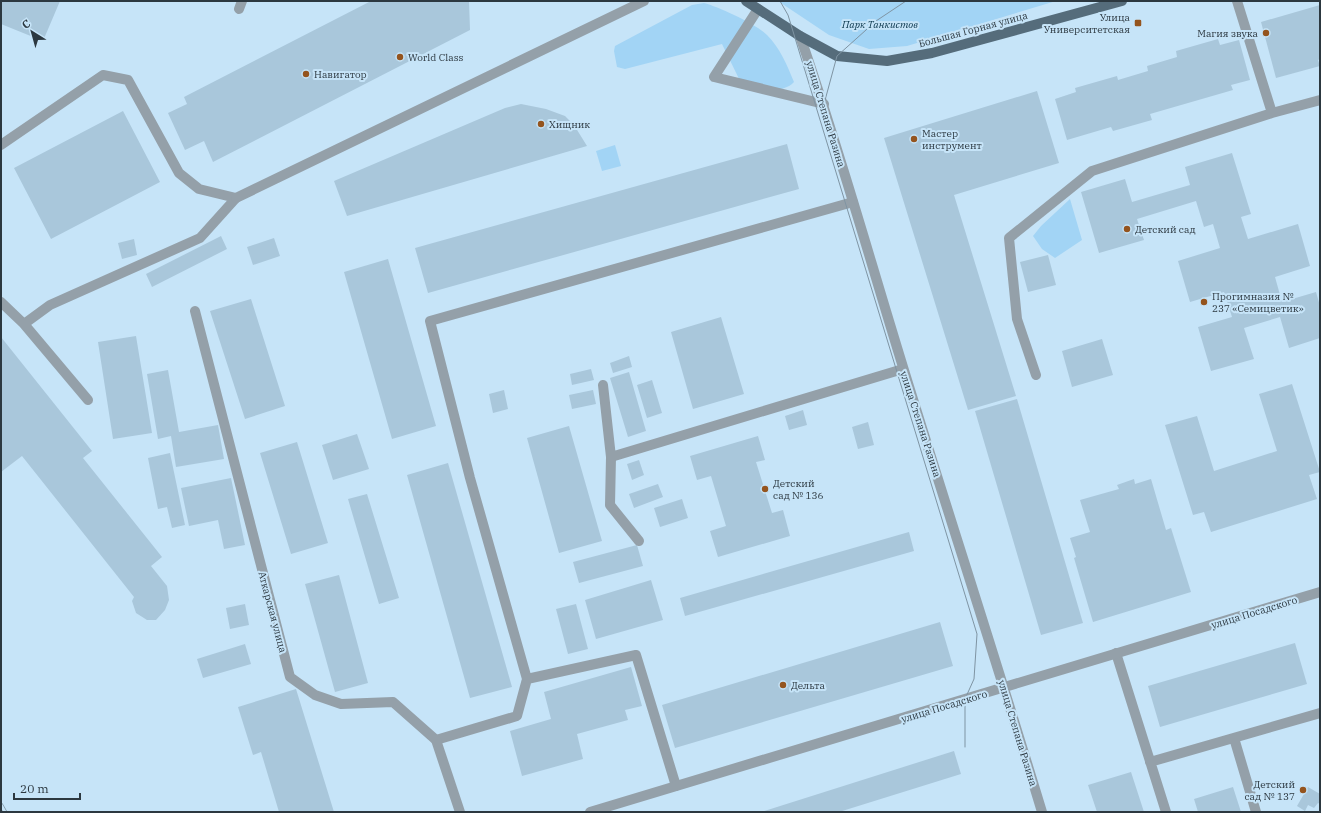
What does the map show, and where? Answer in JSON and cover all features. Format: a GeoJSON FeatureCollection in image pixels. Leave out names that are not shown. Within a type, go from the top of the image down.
{"type":"FeatureCollection","features":[{"type":"Feature","properties":{"kind":"main road","name":"Большая Горная улица"},"geometry":{"type":"LineString","coordinates":[[746,1],[800,36],[837,56],[887,61],[932,53],[1122,1]]}},
{"type":"Feature","properties":{"kind":"street"},"geometry":{"type":"LineString","coordinates":[[24,324],[50,305],[200,238],[236,198],[644,1]]}},
{"type":"Feature","properties":{"kind":"street"},"geometry":{"type":"LineString","coordinates":[[1237,1],[1272,113]]}},
{"type":"Feature","properties":{"kind":"street"},"geometry":{"type":"LineString","coordinates":[[758,9],[714,77],[824,104]]}},
{"type":"Feature","properties":{"kind":"street","name":"улица Степана Разина"},"geometry":{"type":"LineString","coordinates":[[800,36],[824,104],[903,368],[1042,812]]}},
{"type":"Feature","properties":{"kind":"street"},"geometry":{"type":"LineString","coordinates":[[1,145],[103,75],[128,80],[179,173],[199,189],[236,198]]}},
{"type":"Feature","properties":{"kind":"street"},"geometry":{"type":"LineString","coordinates":[[1036,375],[1017,318],[1009,238],[1092,171],[1272,113],[1320,100]]}},
{"type":"Feature","properties":{"kind":"street"},"geometry":{"type":"LineString","coordinates":[[460,812],[436,740],[517,716],[527,679],[470,478],[430,321],[853,202]]}},
{"type":"Feature","properties":{"kind":"street"},"geometry":{"type":"LineString","coordinates":[[1,302],[24,324],[88,400]]}},
{"type":"Feature","properties":{"kind":"street","name":"Аткарская улица"},"geometry":{"type":"LineString","coordinates":[[195,311],[290,677],[316,695],[341,704],[393,702],[436,740]]}},
{"type":"Feature","properties":{"kind":"street"},"geometry":{"type":"LineString","coordinates":[[611,457],[903,368]]}},
{"type":"Feature","properties":{"kind":"street"},"geometry":{"type":"LineString","coordinates":[[602,385],[611,457],[610,505],[639,541]]}},
{"type":"Feature","properties":{"kind":"street","name":"улица Посадского"},"geometry":{"type":"LineString","coordinates":[[590,812],[1116,653],[1319,594]]}},
{"type":"Feature","properties":{"kind":"street"},"geometry":{"type":"LineString","coordinates":[[1116,653],[1166,812]]}},
{"type":"Feature","properties":{"kind":"street"},"geometry":{"type":"LineString","coordinates":[[527,679],[636,655],[676,786]]}},
{"type":"Feature","properties":{"kind":"street"},"geometry":{"type":"LineString","coordinates":[[1150,762],[1320,713]]}},
{"type":"Feature","properties":{"kind":"street"},"geometry":{"type":"LineString","coordinates":[[1234,738],[1256,812]]}},
{"type":"Feature","properties":{"kind":"green space","name":"Парк Танкистов"},"geometry":{"type":"Polygon","coordinates":[[[778,1],[1056,1],[907,46],[869,49],[829,35],[778,1]]]}},
{"type":"Feature","properties":{"kind":"green space"},"geometry":{"type":"Polygon","coordinates":[[[704,3],[737,16],[767,35],[772,40],[786,63],[794,82],[789,86],[777,90],[763,90],[743,87],[722,44],[625,69],[617,67],[614,51],[615,46],[692,5],[704,3]]]}},
{"type":"Feature","properties":{"kind":"green space"},"geometry":{"type":"Polygon","coordinates":[[[615,145],[621,166],[602,171],[596,151],[615,145]]]}},
{"type":"Feature","properties":{"kind":"green space"},"geometry":{"type":"Polygon","coordinates":[[[1070,199],[1082,240],[1055,258],[1042,249],[1033,236],[1041,226],[1070,199]]]}},
{"type":"Feature","properties":{"kind":"building"},"geometry":{"type":"Polygon","coordinates":[[[1,1],[60,1],[43,41],[1,24],[1,1]]]}},
{"type":"Feature","properties":{"kind":"building","name":"Навигатор"},"geometry":{"type":"Polygon","coordinates":[[[371,1],[469,1],[470,30],[213,162],[204,141],[185,150],[168,113],[187,104],[184,97],[371,1]]]}},
{"type":"Feature","properties":{"kind":"building"},"geometry":{"type":"Polygon","coordinates":[[[1320,5],[1320,59],[1318,60],[1320,66],[1276,78],[1261,22],[1320,5]]]}},
{"type":"Feature","properties":{"kind":"building"},"geometry":{"type":"Polygon","coordinates":[[[1218,39],[1220,45],[1239,40],[1250,80],[1231,85],[1233,90],[1150,114],[1152,120],[1113,131],[1111,127],[1067,140],[1055,99],[1076,92],[1075,88],[1117,76],[1118,80],[1148,71],[1147,66],[1177,57],[1176,51],[1218,39]]]}},
{"type":"Feature","properties":{"kind":"building"},"geometry":{"type":"Polygon","coordinates":[[[1037,91],[1059,163],[954,195],[1016,396],[968,410],[884,138],[1037,91]]]}},
{"type":"Feature","properties":{"kind":"building"},"geometry":{"type":"Polygon","coordinates":[[[521,104],[546,109],[565,116],[574,125],[587,146],[347,216],[334,181],[505,108],[521,104]]]}},
{"type":"Feature","properties":{"kind":"building"},"geometry":{"type":"Polygon","coordinates":[[[123,111],[160,182],[51,239],[14,168],[123,111]]]}},
{"type":"Feature","properties":{"kind":"building"},"geometry":{"type":"Polygon","coordinates":[[[787,144],[799,189],[428,293],[415,248],[787,144]]]}},
{"type":"Feature","properties":{"kind":"building"},"geometry":{"type":"Polygon","coordinates":[[[1232,153],[1251,214],[1241,217],[1248,239],[1298,224],[1310,266],[1275,277],[1282,302],[1316,292],[1320,306],[1320,338],[1289,348],[1280,317],[1244,328],[1254,359],[1211,371],[1198,327],[1232,317],[1224,292],[1190,302],[1178,261],[1220,248],[1213,224],[1204,227],[1196,201],[1137,219],[1144,240],[1099,253],[1081,192],[1125,179],[1132,202],[1190,185],[1185,167],[1232,153]]]}},
{"type":"Feature","properties":{"kind":"building"},"geometry":{"type":"Polygon","coordinates":[[[221,236],[227,249],[152,287],[146,274],[221,236]]]}},
{"type":"Feature","properties":{"kind":"building"},"geometry":{"type":"Polygon","coordinates":[[[274,238],[280,256],[253,265],[247,247],[274,238]]]}},
{"type":"Feature","properties":{"kind":"building"},"geometry":{"type":"Polygon","coordinates":[[[134,239],[137,255],[122,259],[118,243],[134,239]]]}},
{"type":"Feature","properties":{"kind":"building"},"geometry":{"type":"Polygon","coordinates":[[[1048,255],[1056,285],[1028,292],[1020,262],[1048,255]]]}},
{"type":"Feature","properties":{"kind":"building"},"geometry":{"type":"Polygon","coordinates":[[[388,259],[436,426],[392,439],[344,272],[388,259]]]}},
{"type":"Feature","properties":{"kind":"building"},"geometry":{"type":"Polygon","coordinates":[[[251,299],[285,406],[245,419],[210,311],[251,299]]]}},
{"type":"Feature","properties":{"kind":"building"},"geometry":{"type":"Polygon","coordinates":[[[721,317],[744,394],[693,409],[671,332],[721,317]]]}},
{"type":"Feature","properties":{"kind":"building"},"geometry":{"type":"Polygon","coordinates":[[[136,336],[152,433],[113,439],[98,342],[136,336]]]}},
{"type":"Feature","properties":{"kind":"building"},"geometry":{"type":"Polygon","coordinates":[[[1,337],[92,451],[83,458],[162,557],[151,566],[167,586],[169,600],[165,610],[156,620],[147,620],[136,613],[132,601],[134,597],[22,456],[1,472],[1,337]]]}},
{"type":"Feature","properties":{"kind":"building"},"geometry":{"type":"Polygon","coordinates":[[[1102,339],[1113,375],[1072,387],[1062,351],[1102,339]]]}},
{"type":"Feature","properties":{"kind":"building"},"geometry":{"type":"Polygon","coordinates":[[[629,356],[632,367],[613,373],[610,363],[629,356]]]}},
{"type":"Feature","properties":{"kind":"building"},"geometry":{"type":"Polygon","coordinates":[[[591,369],[594,380],[572,385],[570,374],[591,369]]]}},
{"type":"Feature","properties":{"kind":"building"},"geometry":{"type":"Polygon","coordinates":[[[168,370],[179,432],[218,425],[224,459],[176,467],[171,436],[158,439],[147,374],[168,370]]]}},
{"type":"Feature","properties":{"kind":"building"},"geometry":{"type":"Polygon","coordinates":[[[629,372],[646,431],[628,437],[610,378],[629,372]]]}},
{"type":"Feature","properties":{"kind":"building"},"geometry":{"type":"Polygon","coordinates":[[[652,380],[662,413],[647,418],[637,385],[652,380]]]}},
{"type":"Feature","properties":{"kind":"building"},"geometry":{"type":"Polygon","coordinates":[[[1292,384],[1320,472],[1309,475],[1317,499],[1211,532],[1204,512],[1193,515],[1165,425],[1197,416],[1214,471],[1277,451],[1259,394],[1292,384]]]}},
{"type":"Feature","properties":{"kind":"building"},"geometry":{"type":"Polygon","coordinates":[[[504,390],[508,409],[493,413],[489,394],[504,390]]]}},
{"type":"Feature","properties":{"kind":"building"},"geometry":{"type":"Polygon","coordinates":[[[593,390],[596,404],[572,409],[569,395],[593,390]]]}},
{"type":"Feature","properties":{"kind":"building"},"geometry":{"type":"Polygon","coordinates":[[[1017,399],[1083,623],[1041,635],[975,411],[1017,399]]]}},
{"type":"Feature","properties":{"kind":"building"},"geometry":{"type":"Polygon","coordinates":[[[803,410],[807,425],[789,430],[785,416],[803,410]]]}},
{"type":"Feature","properties":{"kind":"building"},"geometry":{"type":"Polygon","coordinates":[[[868,422],[874,445],[858,449],[852,427],[868,422]]]}},
{"type":"Feature","properties":{"kind":"building"},"geometry":{"type":"Polygon","coordinates":[[[569,426],[602,541],[559,553],[527,438],[569,426]]]}},
{"type":"Feature","properties":{"kind":"building"},"geometry":{"type":"Polygon","coordinates":[[[357,434],[369,469],[333,480],[322,445],[357,434]]]}},
{"type":"Feature","properties":{"kind":"building"},"geometry":{"type":"Polygon","coordinates":[[[758,436],[765,460],[756,462],[772,513],[783,510],[790,536],[718,557],[710,531],[726,526],[711,476],[697,480],[690,456],[758,436]]]}},
{"type":"Feature","properties":{"kind":"building"},"geometry":{"type":"Polygon","coordinates":[[[297,442],[328,543],[291,554],[260,453],[297,442]]]}},
{"type":"Feature","properties":{"kind":"building"},"geometry":{"type":"Polygon","coordinates":[[[170,453],[185,525],[172,528],[167,507],[158,509],[148,458],[170,453]]]}},
{"type":"Feature","properties":{"kind":"building"},"geometry":{"type":"Polygon","coordinates":[[[639,460],[644,475],[632,480],[627,464],[639,460]]]}},
{"type":"Feature","properties":{"kind":"building"},"geometry":{"type":"Polygon","coordinates":[[[448,463],[512,687],[470,698],[407,475],[448,463]]]}},
{"type":"Feature","properties":{"kind":"building"},"geometry":{"type":"Polygon","coordinates":[[[231,478],[245,545],[224,549],[218,520],[189,526],[181,488],[231,478]]]}},
{"type":"Feature","properties":{"kind":"building"},"geometry":{"type":"Polygon","coordinates":[[[1134,479],[1135,484],[1151,479],[1166,530],[1171,528],[1191,592],[1093,622],[1074,558],[1076,557],[1070,538],[1090,532],[1080,500],[1119,489],[1117,485],[1134,479]]]}},
{"type":"Feature","properties":{"kind":"building"},"geometry":{"type":"Polygon","coordinates":[[[658,484],[663,497],[634,508],[629,494],[658,484]]]}},
{"type":"Feature","properties":{"kind":"building"},"geometry":{"type":"Polygon","coordinates":[[[367,494],[399,598],[379,604],[348,499],[367,494]]]}},
{"type":"Feature","properties":{"kind":"building"},"geometry":{"type":"Polygon","coordinates":[[[682,499],[688,518],[660,527],[654,508],[682,499]]]}},
{"type":"Feature","properties":{"kind":"building"},"geometry":{"type":"Polygon","coordinates":[[[909,532],[914,551],[685,616],[680,598],[909,532]]]}},
{"type":"Feature","properties":{"kind":"building"},"geometry":{"type":"Polygon","coordinates":[[[637,545],[643,566],[579,583],[573,562],[637,545]]]}},
{"type":"Feature","properties":{"kind":"building"},"geometry":{"type":"Polygon","coordinates":[[[339,575],[368,683],[335,692],[305,584],[339,575]]]}},
{"type":"Feature","properties":{"kind":"building"},"geometry":{"type":"Polygon","coordinates":[[[651,580],[663,620],[596,639],[585,600],[651,580]]]}},
{"type":"Feature","properties":{"kind":"building"},"geometry":{"type":"Polygon","coordinates":[[[245,604],[249,625],[230,629],[226,608],[245,604]]]}},
{"type":"Feature","properties":{"kind":"building"},"geometry":{"type":"Polygon","coordinates":[[[576,604],[588,649],[568,654],[556,609],[576,604]]]}},
{"type":"Feature","properties":{"kind":"building"},"geometry":{"type":"Polygon","coordinates":[[[940,622],[953,666],[675,748],[662,705],[940,622]]]}},
{"type":"Feature","properties":{"kind":"building"},"geometry":{"type":"Polygon","coordinates":[[[1295,643],[1307,684],[1160,727],[1148,686],[1295,643]]]}},
{"type":"Feature","properties":{"kind":"building"},"geometry":{"type":"Polygon","coordinates":[[[245,644],[251,664],[203,678],[197,659],[245,644]]]}},
{"type":"Feature","properties":{"kind":"building"},"geometry":{"type":"Polygon","coordinates":[[[631,667],[642,706],[625,710],[628,720],[577,734],[583,759],[522,776],[510,731],[551,719],[544,692],[631,667]]]}},
{"type":"Feature","properties":{"kind":"building"},"geometry":{"type":"Polygon","coordinates":[[[296,689],[334,812],[279,812],[261,752],[253,755],[238,707],[296,689]]]}},
{"type":"Feature","properties":{"kind":"building"},"geometry":{"type":"Polygon","coordinates":[[[954,751],[961,774],[839,812],[761,812],[954,751]]]}},
{"type":"Feature","properties":{"kind":"building"},"geometry":{"type":"Polygon","coordinates":[[[1131,772],[1144,812],[1097,812],[1088,785],[1131,772]]]}},
{"type":"Feature","properties":{"kind":"building"},"geometry":{"type":"Polygon","coordinates":[[[1233,787],[1241,812],[1198,812],[1194,799],[1233,787]]]}},
{"type":"Feature","properties":{"kind":"building"},"geometry":{"type":"Polygon","coordinates":[[[1308,787],[1320,794],[1320,804],[1318,803],[1314,808],[1308,805],[1305,811],[1297,806],[1308,787]]]}},
{"type":"Feature","properties":{"kind":"tram line"},"geometry":{"type":"LineString","coordinates":[[780,1],[788,15],[977,634],[974,679],[965,699],[965,747]]}},
{"type":"Feature","properties":{"kind":"tram line"},"geometry":{"type":"LineString","coordinates":[[825,125],[824,104],[837,56],[876,21],[906,1]]}},
{"type":"Feature","properties":{"kind":"railway"},"geometry":{"type":"LineString","coordinates":[[1,805],[5,812]]}},
{"type":"Feature","properties":{"kind":"place","name":"Улица Университетская"},"geometry":{"type":"Point","coordinates":[1138,23]}},
{"type":"Feature","properties":{"kind":"place","name":"Магия звука"},"geometry":{"type":"Point","coordinates":[1266,33]}},
{"type":"Feature","properties":{"kind":"place","name":"World Class"},"geometry":{"type":"Point","coordinates":[400,57]}},
{"type":"Feature","properties":{"kind":"place","name":"Навигатор"},"geometry":{"type":"Point","coordinates":[306,74]}},
{"type":"Feature","properties":{"kind":"place","name":"Хищник"},"geometry":{"type":"Point","coordinates":[541,124]}},
{"type":"Feature","properties":{"kind":"place","name":"Мастер инструмент"},"geometry":{"type":"Point","coordinates":[914,139]}},
{"type":"Feature","properties":{"kind":"place","name":"Детский сад"},"geometry":{"type":"Point","coordinates":[1127,229]}},
{"type":"Feature","properties":{"kind":"place","name":"Прогимназия № 237 «Семицветик»"},"geometry":{"type":"Point","coordinates":[1204,302]}},
{"type":"Feature","properties":{"kind":"place","name":"Детский сад № 136"},"geometry":{"type":"Point","coordinates":[765,489]}},
{"type":"Feature","properties":{"kind":"place","name":"Дельта"},"geometry":{"type":"Point","coordinates":[783,685]}},
{"type":"Feature","properties":{"kind":"place","name":"Детский сад № 137"},"geometry":{"type":"Point","coordinates":[1303,790]}}]}
